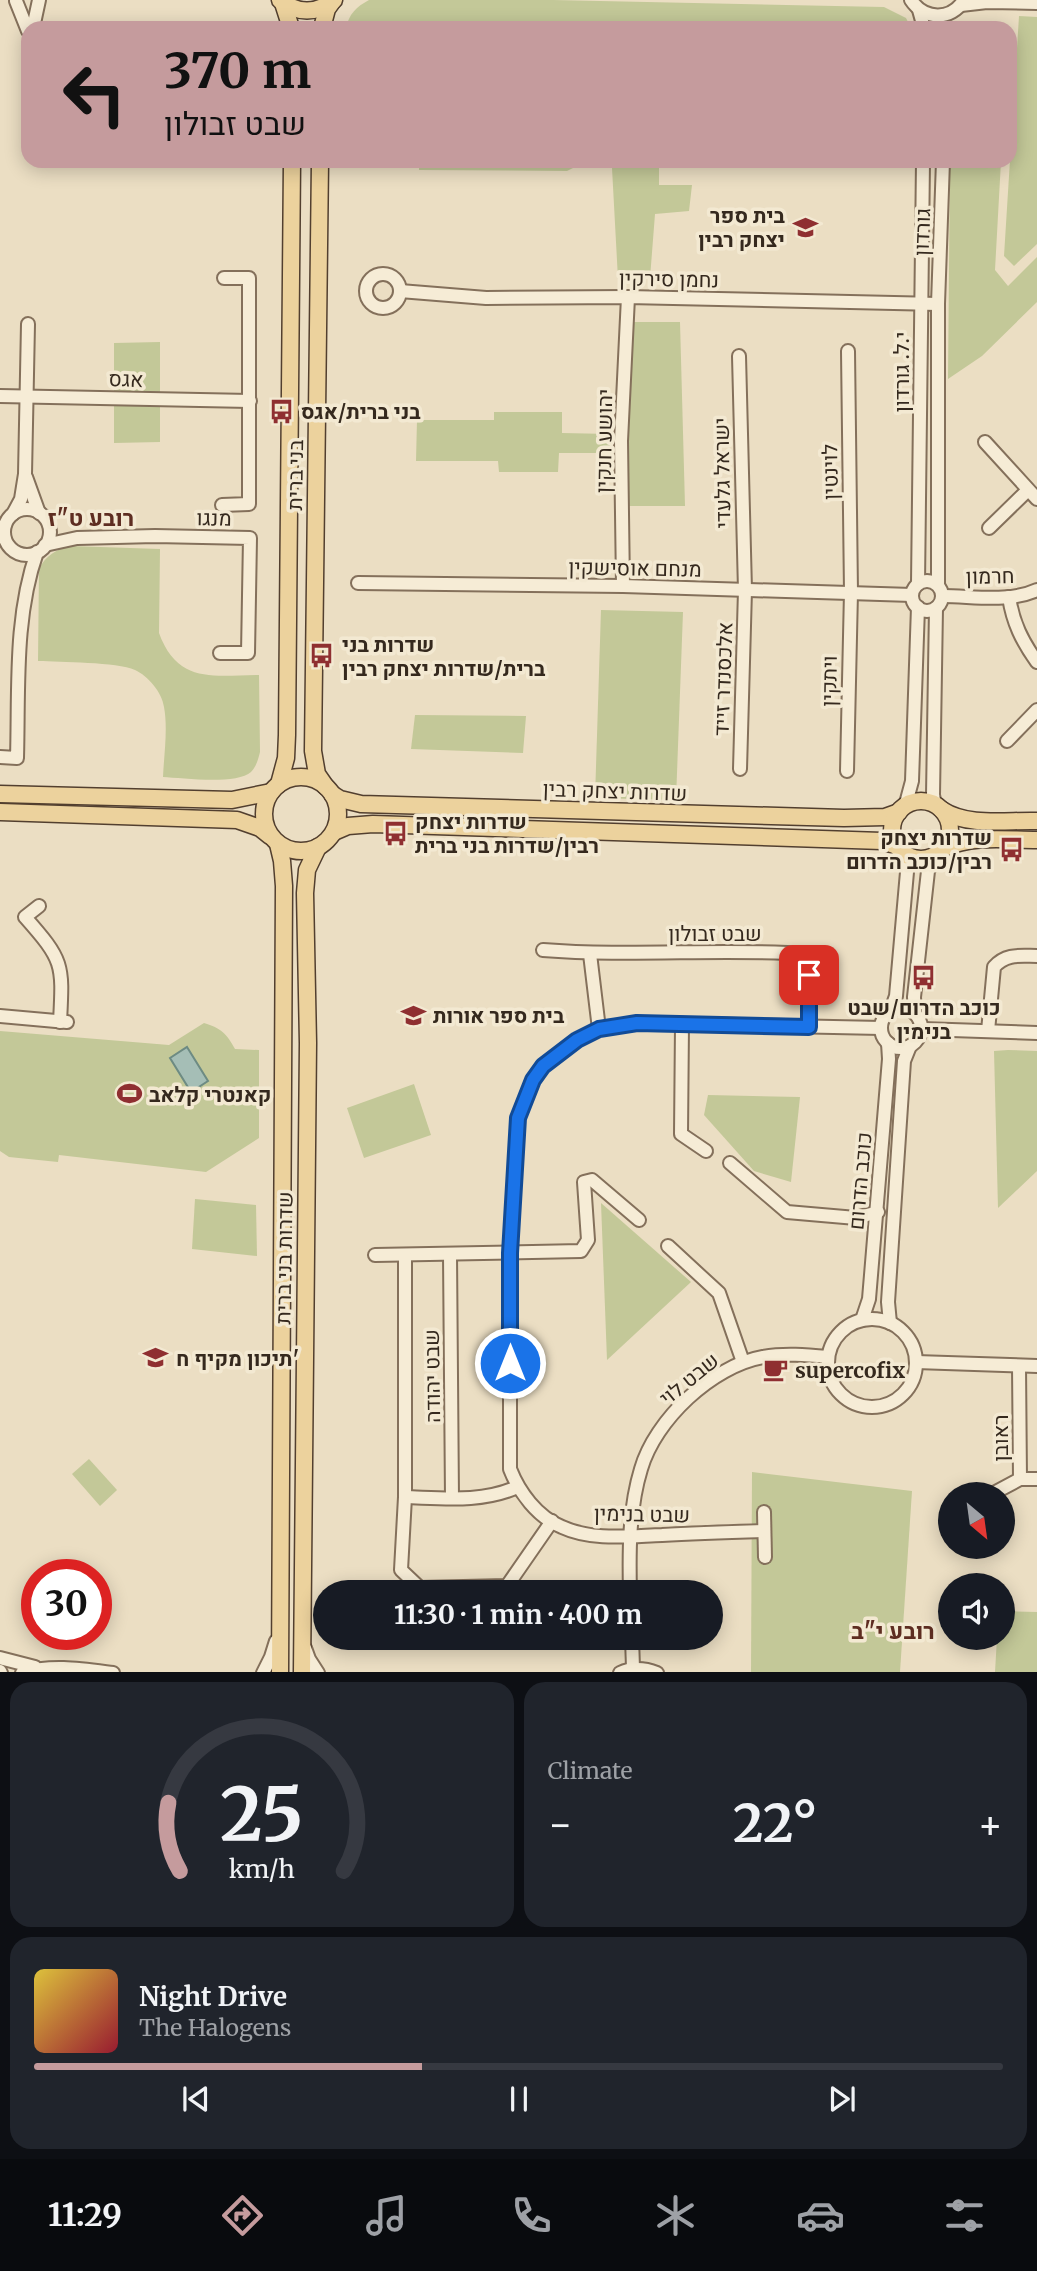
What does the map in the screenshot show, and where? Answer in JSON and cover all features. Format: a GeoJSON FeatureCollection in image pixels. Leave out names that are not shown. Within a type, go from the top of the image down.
{"type":"FeatureCollection","features":[{"type":"Feature","properties":{"kind":"main road"},"geometry":{"type":"LineString","coordinates":[[282,2],[295,9],[308,11],[321,9],[333,1]]}},
{"type":"Feature","properties":{"kind":"main road"},"geometry":{"type":"LineString","coordinates":[[324,21],[327,9],[333,1]]}},
{"type":"Feature","properties":{"kind":"main road"},"geometry":{"type":"LineString","coordinates":[[282,2],[289,21]]}},
{"type":"Feature","properties":{"kind":"main road","name":"בני ברית"},"geometry":{"type":"LineString","coordinates":[[275,788],[286,758],[287,735],[292,168]]}},
{"type":"Feature","properties":{"kind":"main road","name":"בני ברית"},"geometry":{"type":"LineString","coordinates":[[320,168],[313,751],[317,774],[329,790]]}},
{"type":"Feature","properties":{"kind":"main road"},"geometry":{"type":"LineString","coordinates":[[0,794],[232,800],[275,788],[290,779],[303,777],[315,780],[329,790],[338,813],[334,832],[318,848],[297,851],[274,840],[260,828],[237,820],[0,812]]}},
{"type":"Feature","properties":{"kind":"main road"},"geometry":{"type":"LineString","coordinates":[[274,840],[265,825],[263,814],[265,802],[275,788]]}},
{"type":"Feature","properties":{"kind":"main road","name":"שדרות יצחק רבין"},"geometry":{"type":"LineString","coordinates":[[329,790],[340,799],[361,804],[845,818],[885,817],[902,809]]}},
{"type":"Feature","properties":{"kind":"main road"},"geometry":{"type":"LineString","coordinates":[[1037,821],[959,819],[920,802],[902,809],[893,829],[900,849],[919,859],[955,843],[1037,840]]}},
{"type":"Feature","properties":{"kind":"main road"},"geometry":{"type":"LineString","coordinates":[[939,808],[947,817],[950,833],[939,852]]}},
{"type":"Feature","properties":{"kind":"main road","name":"שדרות יצחק רבין"},"geometry":{"type":"LineString","coordinates":[[334,832],[348,826],[373,824],[882,841],[900,849]]}},
{"type":"Feature","properties":{"kind":"main road","name":"שדרות בני ברית"},"geometry":{"type":"LineString","coordinates":[[274,840],[282,861],[284,887],[281,1627]]}},
{"type":"Feature","properties":{"kind":"main road","name":"שדרות בני ברית"},"geometry":{"type":"LineString","coordinates":[[302,1672],[308,1043],[305,893],[307,870],[318,848]]}},
{"type":"Feature","properties":{"kind":"main road"},"geometry":{"type":"LineString","coordinates":[[280,1672],[281,1627]]}},
{"type":"Feature","properties":{"kind":"street"},"geometry":{"type":"LineString","coordinates":[[15,0],[39,0],[34,21]]}},
{"type":"Feature","properties":{"kind":"street"},"geometry":{"type":"LineString","coordinates":[[15,0],[24,21]]}},
{"type":"Feature","properties":{"kind":"street"},"geometry":{"type":"LineString","coordinates":[[915,5],[935,16],[959,6],[987,2],[1037,3]]}},
{"type":"Feature","properties":{"kind":"street","name":"י.ל. גורדון"},"geometry":{"type":"LineString","coordinates":[[915,589],[923,168]]}},
{"type":"Feature","properties":{"kind":"street","name":"גורדון"},"geometry":{"type":"LineString","coordinates":[[938,304],[943,168]]}},
{"type":"Feature","properties":{"kind":"street"},"geometry":{"type":"LineString","coordinates":[[222,506],[249,504],[250,401],[249,278],[224,278]]}},
{"type":"Feature","properties":{"kind":"street","name":"נחמן סירקין"},"geometry":{"type":"LineString","coordinates":[[400,291],[486,298],[628,297],[938,304]]}},
{"type":"Feature","properties":{"kind":"street","name":"יהושע חנקין"},"geometry":{"type":"LineString","coordinates":[[623,586],[621,441],[628,297]]}},
{"type":"Feature","properties":{"kind":"street","name":"י.ל. גורדון"},"geometry":{"type":"LineString","coordinates":[[938,304],[940,590]]}},
{"type":"Feature","properties":{"kind":"street"},"geometry":{"type":"LineString","coordinates":[[26,585],[21,564],[6,542],[5,528],[8,517],[21,499],[25,474],[28,324]]}},
{"type":"Feature","properties":{"kind":"street","name":"לוינטין"},"geometry":{"type":"LineString","coordinates":[[848,351],[850,592]]}},
{"type":"Feature","properties":{"kind":"street","name":"ישראל גלעדי"},"geometry":{"type":"LineString","coordinates":[[739,356],[745,590]]}},
{"type":"Feature","properties":{"kind":"street","name":"אגס"},"geometry":{"type":"LineString","coordinates":[[0,396],[250,401]]}},
{"type":"Feature","properties":{"kind":"street"},"geometry":{"type":"LineString","coordinates":[[985,442],[1032,494],[989,528]]}},
{"type":"Feature","properties":{"kind":"street"},"geometry":{"type":"LineString","coordinates":[[0,757],[17,758],[19,651],[26,585],[48,539],[49,526],[39,513],[25,474]]}},
{"type":"Feature","properties":{"kind":"street"},"geometry":{"type":"LineString","coordinates":[[8,517],[23,510],[39,513]]}},
{"type":"Feature","properties":{"kind":"street","name":"מנגו"},"geometry":{"type":"LineString","coordinates":[[49,526],[77,538]]}},
{"type":"Feature","properties":{"kind":"street","name":"מנגו"},"geometry":{"type":"LineString","coordinates":[[41,549],[77,538],[250,538],[248,653],[220,653]]}},
{"type":"Feature","properties":{"kind":"street"},"geometry":{"type":"LineString","coordinates":[[6,542],[24,555],[41,549]]}},
{"type":"Feature","properties":{"kind":"street"},"geometry":{"type":"LineString","coordinates":[[902,809],[912,781],[918,607],[915,589],[926,580],[940,590],[936,608],[933,795],[939,808]]}},
{"type":"Feature","properties":{"kind":"street","name":"מנחם אוסישקין"},"geometry":{"type":"LineString","coordinates":[[358,583],[850,592],[915,589]]}},
{"type":"Feature","properties":{"kind":"street","name":"אלכסנדר זייד"},"geometry":{"type":"LineString","coordinates":[[740,769],[745,590]]}},
{"type":"Feature","properties":{"kind":"street","name":"חרמון"},"geometry":{"type":"LineString","coordinates":[[940,590],[1009,597],[1037,590]]}},
{"type":"Feature","properties":{"kind":"street","name":"ויתקין"},"geometry":{"type":"LineString","coordinates":[[847,771],[850,592]]}},
{"type":"Feature","properties":{"kind":"street"},"geometry":{"type":"LineString","coordinates":[[1009,597],[1020,638],[1037,662]]}},
{"type":"Feature","properties":{"kind":"street"},"geometry":{"type":"LineString","coordinates":[[918,607],[927,611],[936,608]]}},
{"type":"Feature","properties":{"kind":"street"},"geometry":{"type":"LineString","coordinates":[[1007,741],[1037,710]]}},
{"type":"Feature","properties":{"kind":"street"},"geometry":{"type":"LineString","coordinates":[[891,1010],[904,1007],[919,1017],[922,1029],[918,1039],[910,1046],[898,1048],[888,1043],[881,1028],[896,996],[907,872],[900,849]]}},
{"type":"Feature","properties":{"kind":"street"},"geometry":{"type":"LineString","coordinates":[[915,1013],[914,997],[928,871],[939,852]]}},
{"type":"Feature","properties":{"kind":"street"},"geometry":{"type":"LineString","coordinates":[[0,1016],[64,1022],[58,961],[52,948],[25,917],[38,906]]}},
{"type":"Feature","properties":{"kind":"street","name":"שבט זבולון"},"geometry":{"type":"LineString","coordinates":[[544,950],[590,954],[712,950],[808,954],[809,1027]]}},
{"type":"Feature","properties":{"kind":"street"},"geometry":{"type":"LineString","coordinates":[[590,954],[599,1029]]}},
{"type":"Feature","properties":{"kind":"street"},"geometry":{"type":"LineString","coordinates":[[988,1031],[995,967],[1000,960],[1010,956],[1037,956]]}},
{"type":"Feature","properties":{"kind":"street"},"geometry":{"type":"LineString","coordinates":[[405,1497],[496,1495],[517,1487],[510,1469],[510,1253],[518,1118],[533,1080],[543,1066],[577,1040],[599,1029],[637,1023],[881,1028]]}},
{"type":"Feature","properties":{"kind":"street"},"geometry":{"type":"LineString","coordinates":[[682,1025],[681,1134],[706,1151]]}},
{"type":"Feature","properties":{"kind":"street"},"geometry":{"type":"LineString","coordinates":[[922,1029],[1037,1032]]}},
{"type":"Feature","properties":{"kind":"street","name":"כוכב הדרום"},"geometry":{"type":"LineString","coordinates":[[862,1320],[868,1306],[878,1212],[888,1043]]}},
{"type":"Feature","properties":{"kind":"street","name":"כוכב הדרום"},"geometry":{"type":"LineString","coordinates":[[890,1323],[888,1302],[904,1060],[910,1046]]}},
{"type":"Feature","properties":{"kind":"street"},"geometry":{"type":"LineString","coordinates":[[730,1163],[788,1212],[856,1218],[878,1212]]}},
{"type":"Feature","properties":{"kind":"street"},"geometry":{"type":"LineString","coordinates":[[375,1255],[581,1251],[588,1240],[584,1182],[592,1181],[639,1220]]}},
{"type":"Feature","properties":{"kind":"street"},"geometry":{"type":"LineString","coordinates":[[856,1218],[876,1232]]}},
{"type":"Feature","properties":{"kind":"street"},"geometry":{"type":"LineString","coordinates":[[668,1246],[719,1293],[743,1363]]}},
{"type":"Feature","properties":{"kind":"street","name":"שבט יהודה"},"geometry":{"type":"LineString","coordinates":[[450,1254],[452,1498]]}},
{"type":"Feature","properties":{"kind":"street","name":"שבט יהודה"},"geometry":{"type":"LineString","coordinates":[[405,1255],[405,1497],[401,1570],[420,1588],[508,1586],[552,1521]]}},
{"type":"Feature","properties":{"kind":"street"},"geometry":{"type":"LineString","coordinates":[[871,1319],[890,1323],[909,1339],[916,1362],[914,1376],[909,1388],[887,1405],[874,1408],[859,1406],[834,1387],[828,1372],[828,1357],[837,1335],[845,1328],[871,1319]]}},
{"type":"Feature","properties":{"kind":"street","name":"שבט לוי"},"geometry":{"type":"LineString","coordinates":[[630,1580],[631,1535],[641,1469],[651,1443],[682,1404],[720,1373],[743,1363],[764,1357],[797,1354],[828,1357]]}},
{"type":"Feature","properties":{"kind":"street"},"geometry":{"type":"LineString","coordinates":[[916,1362],[1037,1366]]}},
{"type":"Feature","properties":{"kind":"street","name":"ראובן"},"geometry":{"type":"LineString","coordinates":[[1014,1482],[1020,1479],[1019,1366]]}},
{"type":"Feature","properties":{"kind":"street"},"geometry":{"type":"LineString","coordinates":[[1020,1479],[1037,1479]]}},
{"type":"Feature","properties":{"kind":"street","name":"שבט בנימין"},"geometry":{"type":"LineString","coordinates":[[517,1487],[535,1508],[569,1530],[610,1537],[764,1531]]}},
{"type":"Feature","properties":{"kind":"street"},"geometry":{"type":"LineString","coordinates":[[764,1512],[765,1557]]}},
{"type":"Feature","properties":{"kind":"street"},"geometry":{"type":"LineString","coordinates":[[263,1672],[281,1627]]}},
{"type":"Feature","properties":{"kind":"street"},"geometry":{"type":"LineString","coordinates":[[302,1637],[309,1659],[318,1672]]}},
{"type":"Feature","properties":{"kind":"street"},"geometry":{"type":"LineString","coordinates":[[630,1650],[627,1670],[647,1668],[657,1672]]}},
{"type":"Feature","properties":{"kind":"street"},"geometry":{"type":"LineString","coordinates":[[0,1658],[38,1668],[113,1672]]}},
{"type":"Feature","properties":{"kind":"street"},"geometry":{"type":"LineString","coordinates":[[22,1672],[38,1668]]}},
{"type":"Feature","properties":{"kind":"green space"},"geometry":{"type":"Polygon","coordinates":[[[369,0],[553,0],[884,7],[908,21],[348,21],[360,5],[369,0]]]}},
{"type":"Feature","properties":{"kind":"green space"},"geometry":{"type":"Polygon","coordinates":[[[1019,16],[1037,17],[1037,244],[1014,266],[1004,256],[1010,168],[1017,168],[1019,16]]]}},
{"type":"Feature","properties":{"kind":"green space"},"geometry":{"type":"Polygon","coordinates":[[[419,168],[573,168],[567,171],[419,168]]]}},
{"type":"Feature","properties":{"kind":"green space"},"geometry":{"type":"Polygon","coordinates":[[[612,168],[659,168],[659,185],[692,185],[689,211],[655,214],[650,278],[618,279],[612,168]]]}},
{"type":"Feature","properties":{"kind":"green space"},"geometry":{"type":"Polygon","coordinates":[[[950,168],[1001,168],[995,270],[1008,286],[1037,257],[1037,302],[982,356],[948,379],[950,168]]]}},
{"type":"Feature","properties":{"kind":"green space"},"geometry":{"type":"Polygon","coordinates":[[[625,322],[680,322],[685,506],[623,506],[625,322]]]}},
{"type":"Feature","properties":{"kind":"green space"},"geometry":{"type":"Polygon","coordinates":[[[160,342],[160,442],[114,443],[114,343],[160,342]]]}},
{"type":"Feature","properties":{"kind":"green space"},"geometry":{"type":"Polygon","coordinates":[[[494,412],[562,412],[562,433],[610,434],[610,453],[559,453],[558,472],[499,472],[498,461],[416,461],[417,420],[494,420],[494,412]]]}},
{"type":"Feature","properties":{"kind":"green space"},"geometry":{"type":"Polygon","coordinates":[[[70,546],[160,549],[159,633],[176,662],[200,674],[259,675],[260,752],[251,772],[222,780],[163,777],[166,733],[164,707],[157,690],[149,680],[127,667],[38,661],[39,569],[52,554],[70,546]]]}},
{"type":"Feature","properties":{"kind":"green space"},"geometry":{"type":"Polygon","coordinates":[[[601,610],[683,612],[676,800],[595,798],[601,610]]]}},
{"type":"Feature","properties":{"kind":"green space"},"geometry":{"type":"Polygon","coordinates":[[[415,715],[526,716],[523,753],[411,749],[415,715]]]}},
{"type":"Feature","properties":{"kind":"green space","name":"קאנטרי קלאב"},"geometry":{"type":"Polygon","coordinates":[[[204,1023],[223,1032],[235,1049],[259,1050],[259,1138],[206,1172],[59,1155],[58,1162],[9,1157],[0,1151],[0,1031],[169,1045],[204,1023]]]}},
{"type":"Feature","properties":{"kind":"green space"},"geometry":{"type":"Polygon","coordinates":[[[994,1051],[1037,1051],[1037,1171],[998,1208],[994,1051]]]}},
{"type":"Feature","properties":{"kind":"green space"},"geometry":{"type":"Polygon","coordinates":[[[414,1084],[431,1135],[364,1158],[347,1108],[414,1084]]]}},
{"type":"Feature","properties":{"kind":"green space"},"geometry":{"type":"Polygon","coordinates":[[[708,1095],[800,1097],[791,1182],[754,1171],[704,1115],[708,1095]]]}},
{"type":"Feature","properties":{"kind":"green space"},"geometry":{"type":"Polygon","coordinates":[[[195,1199],[256,1205],[257,1256],[192,1249],[195,1199]]]}},
{"type":"Feature","properties":{"kind":"green space"},"geometry":{"type":"Polygon","coordinates":[[[601,1203],[691,1282],[607,1360],[601,1203]]]}},
{"type":"Feature","properties":{"kind":"green space"},"geometry":{"type":"Polygon","coordinates":[[[89,1459],[117,1490],[100,1506],[72,1474],[89,1459]]]}},
{"type":"Feature","properties":{"kind":"green space"},"geometry":{"type":"Polygon","coordinates":[[[752,1472],[912,1491],[900,1672],[751,1672],[752,1472]]]}},
{"type":"Feature","properties":{"kind":"green space"},"geometry":{"type":"Polygon","coordinates":[[[1015,1611],[1037,1612],[1037,1672],[995,1672],[996,1650],[1015,1650],[1015,1611]]]}},
{"type":"Feature","properties":{"kind":"water"},"geometry":{"type":"Polygon","coordinates":[[[187,1047],[208,1081],[191,1092],[170,1058],[187,1047]]]}},
{"type":"Feature","properties":{"kind":"place","name":"בית ספר יצחק רבין"},"geometry":{"type":"Point","coordinates":[805,227]}},
{"type":"Feature","properties":{"kind":"place","name":"בני ברית/אגס"},"geometry":{"type":"Point","coordinates":[281,411]}},
{"type":"Feature","properties":{"kind":"place","name":"שדרות בני ברית/שדרות יצחק רבין"},"geometry":{"type":"Point","coordinates":[322,656]}},
{"type":"Feature","properties":{"kind":"place","name":"שדרות יצחק רבין/שדרות בני ברית"},"geometry":{"type":"Point","coordinates":[395,833]}},
{"type":"Feature","properties":{"kind":"place","name":"שדרות יצחק רבין/כוכב הדרום"},"geometry":{"type":"Point","coordinates":[1012,849]}},
{"type":"Feature","properties":{"kind":"place","name":"כוכב הדרום/שבט בנימין"},"geometry":{"type":"Point","coordinates":[924,978]}},
{"type":"Feature","properties":{"kind":"place","name":"בית ספר אורות"},"geometry":{"type":"Point","coordinates":[413,1015]}},
{"type":"Feature","properties":{"kind":"place","name":"קאנטרי קלאב"},"geometry":{"type":"Point","coordinates":[129,1094]}},
{"type":"Feature","properties":{"kind":"place","name":"תיכון מקיף ח'"},"geometry":{"type":"Point","coordinates":[156,1358]}},
{"type":"Feature","properties":{"kind":"place","name":"supercofix"},"geometry":{"type":"Point","coordinates":[775,1370]}},
{"type":"Feature","properties":{"kind":"district","name":"רובע ט\"ז"},"geometry":{"type":"Point","coordinates":[91,517]}},
{"type":"Feature","properties":{"kind":"district","name":"רובע י\"ב"},"geometry":{"type":"Point","coordinates":[893,1630]}},
{"type":"Feature","properties":{"kind":"route"},"geometry":{"type":"LineString","coordinates":[[510,1363],[510,1253],[518,1118],[533,1080],[543,1066],[577,1040],[599,1029],[637,1023],[809,1027],[809,975]]}}]}
